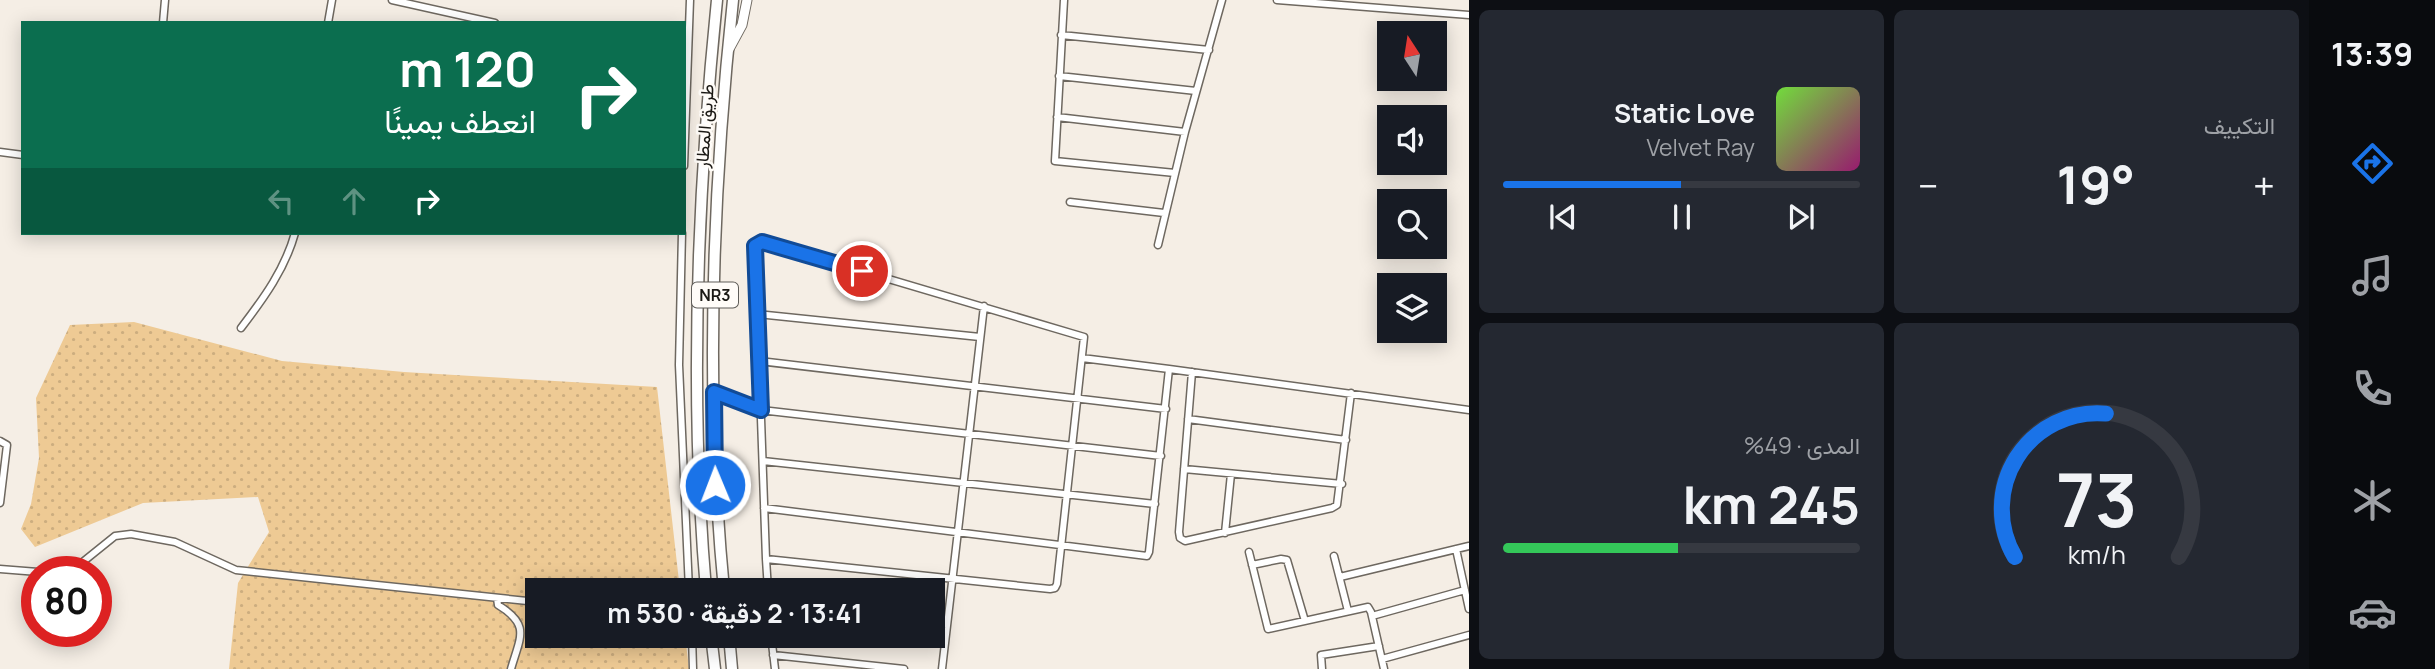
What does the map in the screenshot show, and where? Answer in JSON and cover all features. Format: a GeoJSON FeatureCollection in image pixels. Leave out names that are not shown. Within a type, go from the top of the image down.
{"type":"FeatureCollection","features":[{"type":"Feature","properties":{"kind":"highway","name":"طريق المطار"},"geometry":{"type":"LineString","coordinates":[[705,578],[698,458],[698,257],[705,130],[717,0]]}},
{"type":"Feature","properties":{"kind":"highway","name":"طريق المطار"},"geometry":{"type":"LineString","coordinates":[[723,578],[715,485],[714,392],[722,118],[733,0]]}},
{"type":"Feature","properties":{"kind":"highway"},"geometry":{"type":"LineString","coordinates":[[713,648],[715,669]]}},
{"type":"Feature","properties":{"kind":"highway"},"geometry":{"type":"LineString","coordinates":[[730,648],[732,669]]}},
{"type":"Feature","properties":{"kind":"main road"},"geometry":{"type":"LineString","coordinates":[[728,50],[737,38],[747,0]]}},
{"type":"Feature","properties":{"kind":"street"},"geometry":{"type":"LineString","coordinates":[[163,21],[165,0]]}},
{"type":"Feature","properties":{"kind":"street"},"geometry":{"type":"LineString","coordinates":[[328,21],[332,0]]}},
{"type":"Feature","properties":{"kind":"street"},"geometry":{"type":"LineString","coordinates":[[392,0],[486,21]]}},
{"type":"Feature","properties":{"kind":"street"},"geometry":{"type":"LineString","coordinates":[[433,0],[433,9]]}},
{"type":"Feature","properties":{"kind":"street"},"geometry":{"type":"LineString","coordinates":[[686,50],[690,0]]}},
{"type":"Feature","properties":{"kind":"street"},"geometry":{"type":"LineString","coordinates":[[1064,0],[1055,161],[1175,173]]}},
{"type":"Feature","properties":{"kind":"street"},"geometry":{"type":"LineString","coordinates":[[1158,245],[1185,132],[1222,0]]}},
{"type":"Feature","properties":{"kind":"street"},"geometry":{"type":"LineString","coordinates":[[1277,0],[1469,15]]}},
{"type":"Feature","properties":{"kind":"street"},"geometry":{"type":"LineString","coordinates":[[1061,35],[1209,50]]}},
{"type":"Feature","properties":{"kind":"street"},"geometry":{"type":"LineString","coordinates":[[1059,76],[1196,91]]}},
{"type":"Feature","properties":{"kind":"street"},"geometry":{"type":"LineString","coordinates":[[1057,117],[1185,132]]}},
{"type":"Feature","properties":{"kind":"street"},"geometry":{"type":"LineString","coordinates":[[0,152],[21,155]]}},
{"type":"Feature","properties":{"kind":"street"},"geometry":{"type":"LineString","coordinates":[[1070,202],[1164,214]]}},
{"type":"Feature","properties":{"kind":"street"},"geometry":{"type":"LineString","coordinates":[[241,328],[273,284],[294,235]]}},
{"type":"Feature","properties":{"kind":"street"},"geometry":{"type":"LineString","coordinates":[[682,235],[679,365],[689,578]]}},
{"type":"Feature","properties":{"kind":"street"},"geometry":{"type":"LineString","coordinates":[[766,559],[1053,589],[1057,583],[1085,340],[1083,336],[762,242],[757,244],[757,314],[764,508],[766,559],[767,578]]}},
{"type":"Feature","properties":{"kind":"street"},"geometry":{"type":"LineString","coordinates":[[942,669],[984,306]]}},
{"type":"Feature","properties":{"kind":"street"},"geometry":{"type":"LineString","coordinates":[[757,314],[980,337]]}},
{"type":"Feature","properties":{"kind":"street"},"geometry":{"type":"LineString","coordinates":[[1082,358],[1469,410]]}},
{"type":"Feature","properties":{"kind":"street"},"geometry":{"type":"LineString","coordinates":[[759,361],[1166,409]]}},
{"type":"Feature","properties":{"kind":"street"},"geometry":{"type":"LineString","coordinates":[[764,508],[1147,555],[1161,456],[1169,369]]}},
{"type":"Feature","properties":{"kind":"street"},"geometry":{"type":"LineString","coordinates":[[1192,372],[1180,538],[1185,541],[1332,509],[1338,505],[1351,393]]}},
{"type":"Feature","properties":{"kind":"street"},"geometry":{"type":"LineString","coordinates":[[714,392],[761,410],[1161,456]]}},
{"type":"Feature","properties":{"kind":"street"},"geometry":{"type":"LineString","coordinates":[[1188,419],[1346,440]]}},
{"type":"Feature","properties":{"kind":"street"},"geometry":{"type":"LineString","coordinates":[[0,441],[7,445],[0,503]]}},
{"type":"Feature","properties":{"kind":"street"},"geometry":{"type":"LineString","coordinates":[[763,461],[1155,504]]}},
{"type":"Feature","properties":{"kind":"street"},"geometry":{"type":"LineString","coordinates":[[1184,469],[1342,484]]}},
{"type":"Feature","properties":{"kind":"street"},"geometry":{"type":"LineString","coordinates":[[1225,533],[1231,474]]}},
{"type":"Feature","properties":{"kind":"street"},"geometry":{"type":"LineString","coordinates":[[90,556],[116,536],[131,534],[175,542],[236,570],[525,601]]}},
{"type":"Feature","properties":{"kind":"street"},"geometry":{"type":"LineString","coordinates":[[1340,577],[1469,546]]}},
{"type":"Feature","properties":{"kind":"street"},"geometry":{"type":"LineString","coordinates":[[1456,548],[1469,609]]}},
{"type":"Feature","properties":{"kind":"street"},"geometry":{"type":"LineString","coordinates":[[1248,552],[1268,629],[1368,607],[1384,669]]}},
{"type":"Feature","properties":{"kind":"street"},"geometry":{"type":"LineString","coordinates":[[1334,556],[1348,611]]}},
{"type":"Feature","properties":{"kind":"street"},"geometry":{"type":"LineString","coordinates":[[1252,565],[1287,560],[1305,621]]}},
{"type":"Feature","properties":{"kind":"street"},"geometry":{"type":"LineString","coordinates":[[0,569],[21,571]]}},
{"type":"Feature","properties":{"kind":"street"},"geometry":{"type":"LineString","coordinates":[[1372,616],[1465,590]]}},
{"type":"Feature","properties":{"kind":"street"},"geometry":{"type":"LineString","coordinates":[[497,598],[498,605],[513,614],[518,621],[520,632],[511,669]]}},
{"type":"Feature","properties":{"kind":"street"},"geometry":{"type":"LineString","coordinates":[[1382,659],[1469,635]]}},
{"type":"Feature","properties":{"kind":"street"},"geometry":{"type":"LineString","coordinates":[[1322,669],[1321,655],[1379,646]]}},
{"type":"Feature","properties":{"kind":"street"},"geometry":{"type":"LineString","coordinates":[[692,648],[693,669]]}},
{"type":"Feature","properties":{"kind":"street"},"geometry":{"type":"LineString","coordinates":[[772,648],[775,669]]}},
{"type":"Feature","properties":{"kind":"street"},"geometry":{"type":"LineString","coordinates":[[773,655],[904,669]]}},
{"type":"Feature","properties":{"kind":"shaded area"},"geometry":{"type":"Polygon","coordinates":[[[134,322],[282,361],[404,372],[657,387],[679,578],[525,578],[525,648],[687,648],[689,669],[229,669],[238,583],[269,532],[258,497],[143,503],[35,547],[21,529],[31,504],[39,458],[36,398],[70,325],[134,322]]]}},
{"type":"Feature","properties":{"kind":"route"},"geometry":{"type":"LineString","coordinates":[[715,485],[714,392],[761,410],[755,246],[762,242],[862,271]]}}]}
